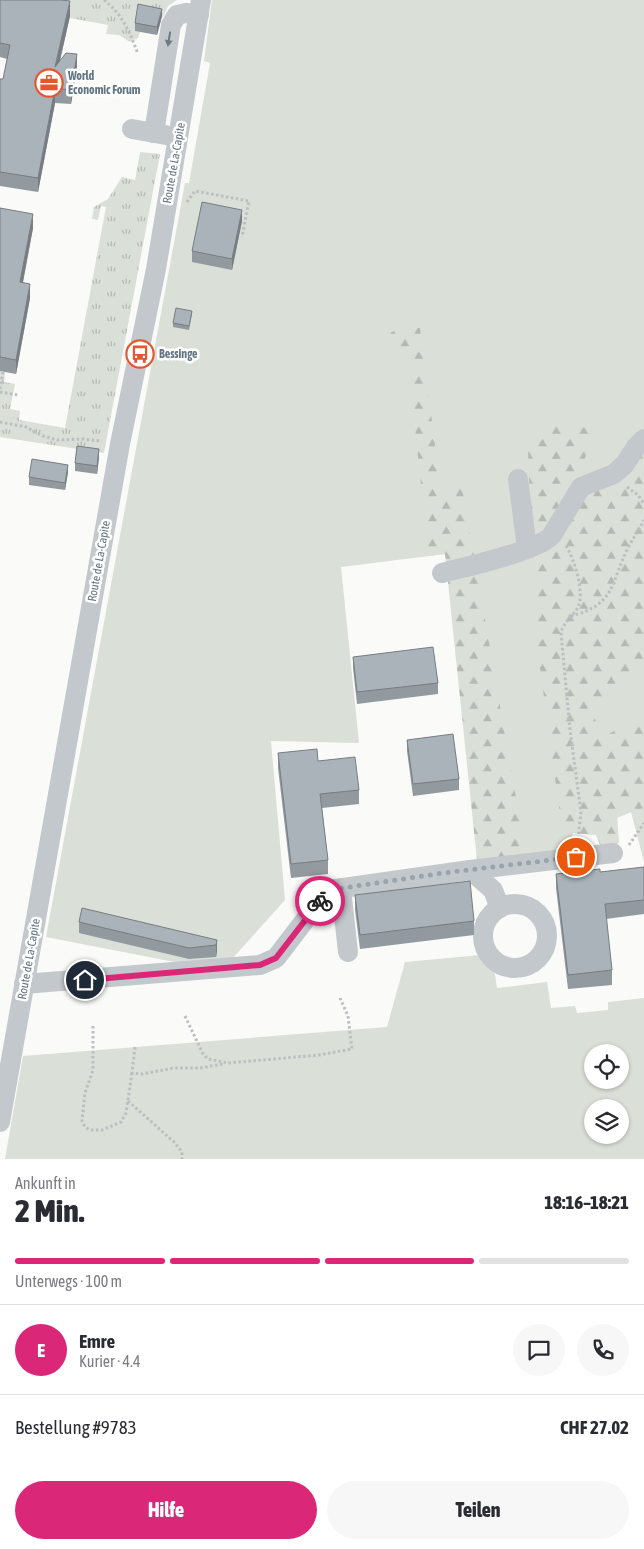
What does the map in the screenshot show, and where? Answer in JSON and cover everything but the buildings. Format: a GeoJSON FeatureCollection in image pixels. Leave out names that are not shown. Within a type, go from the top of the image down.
{"type":"FeatureCollection","features":[{"type":"Feature","properties":{"kind":"street"},"geometry":{"type":"LineString","coordinates":[[154,133],[171,25],[177,15],[200,7]]}},
{"type":"Feature","properties":{"kind":"street","name":"Route de La-Capite"},"geometry":{"type":"LineString","coordinates":[[0,1122],[120,444],[156,269],[200,7]]}},
{"type":"Feature","properties":{"kind":"street"},"geometry":{"type":"LineString","coordinates":[[132,129],[178,137]]}},
{"type":"Feature","properties":{"kind":"street"},"geometry":{"type":"LineString","coordinates":[[442,573],[528,548],[549,538],[581,487],[614,474],[625,464],[636,447],[644,439]]}},
{"type":"Feature","properties":{"kind":"street"},"geometry":{"type":"LineString","coordinates":[[518,479],[528,548]]}},
{"type":"Feature","properties":{"kind":"street"},"geometry":{"type":"LineString","coordinates":[[24,984],[260,965],[276,958],[328,890],[470,870],[613,853]]}},
{"type":"Feature","properties":{"kind":"street"},"geometry":{"type":"LineString","coordinates":[[470,870],[493,890],[500,908]]}},
{"type":"Feature","properties":{"kind":"street"},"geometry":{"type":"LineString","coordinates":[[341,888],[348,952]]}},
{"type":"Feature","properties":{"kind":"path"},"geometry":{"type":"LineString","coordinates":[[104,0],[117,12],[124,22],[138,54]]}},
{"type":"Feature","properties":{"kind":"path"},"geometry":{"type":"LineString","coordinates":[[195,191],[248,201],[242,237]]}},
{"type":"Feature","properties":{"kind":"path"},"geometry":{"type":"LineString","coordinates":[[3,372],[0,390],[18,395]]}},
{"type":"Feature","properties":{"kind":"path"},"geometry":{"type":"LineString","coordinates":[[0,422],[26,427],[43,436],[57,440],[83,439],[120,444]]}},
{"type":"Feature","properties":{"kind":"path"},"geometry":{"type":"LineString","coordinates":[[571,617],[586,612],[602,602],[614,584],[628,548],[644,520]]}},
{"type":"Feature","properties":{"kind":"path"},"geometry":{"type":"LineString","coordinates":[[549,538],[563,543],[574,562],[580,591],[578,608],[562,628],[561,633],[570,730],[581,812],[576,857]]}},
{"type":"Feature","properties":{"kind":"path"},"geometry":{"type":"LineString","coordinates":[[613,853],[628,845],[644,823]]}},
{"type":"Feature","properties":{"kind":"path"},"geometry":{"type":"LineString","coordinates":[[132,1073],[142,1074],[174,1068],[200,1068],[228,1063],[319,1055],[352,1049],[348,1016],[340,998]]}},
{"type":"Feature","properties":{"kind":"path"},"geometry":{"type":"LineString","coordinates":[[185,1016],[208,1059],[228,1063]]}},
{"type":"Feature","properties":{"kind":"path"},"geometry":{"type":"LineString","coordinates":[[93,1026],[93,1070],[85,1093],[82,1121],[84,1127],[90,1130],[102,1130],[121,1122],[126,1113],[135,1047]]}},
{"type":"Feature","properties":{"kind":"path"},"geometry":{"type":"LineString","coordinates":[[128,1100],[174,1142],[182,1152],[182,1159]]}},
{"type":"Feature","properties":{"kind":"green space"},"geometry":{"type":"Polygon","coordinates":[[[36,0],[177,0],[168,6],[163,17],[138,12],[135,31],[140,32],[138,38],[130,42],[119,35],[106,34],[108,25],[70,18],[70,16],[36,0]]]}},
{"type":"Feature","properties":{"kind":"green space"},"geometry":{"type":"Polygon","coordinates":[[[212,0],[644,0],[644,862],[631,812],[617,818],[619,843],[601,847],[596,835],[573,833],[565,851],[526,856],[445,554],[341,567],[359,743],[271,741],[285,900],[232,959],[185,964],[46,937],[185,183],[189,183],[210,63],[204,61],[212,0]]]}},
{"type":"Feature","properties":{"kind":"green space"},"geometry":{"type":"Polygon","coordinates":[[[140,152],[160,154],[104,453],[0,437],[0,371],[5,372],[4,382],[15,384],[10,409],[20,411],[19,420],[65,428],[106,207],[101,206],[98,220],[92,219],[94,207],[108,199],[122,177],[135,180],[140,152]]]}},
{"type":"Feature","properties":{"kind":"green space"},"geometry":{"type":"Polygon","coordinates":[[[404,328],[420,328],[440,484],[462,487],[526,856],[477,860],[445,554],[428,556],[407,346],[395,352],[389,343],[391,332],[404,328]]]}},
{"type":"Feature","properties":{"kind":"green space"},"geometry":{"type":"Polygon","coordinates":[[[553,423],[594,429],[577,484],[616,488],[644,445],[644,670],[594,715],[601,739],[644,712],[644,808],[617,817],[619,843],[601,847],[596,835],[573,833],[565,851],[535,631],[528,450],[535,438],[553,423]]]}},
{"type":"Feature","properties":{"kind":"green space"},"geometry":{"type":"Polygon","coordinates":[[[481,955],[487,964],[494,968],[497,988],[547,982],[551,1008],[575,1006],[577,1013],[608,1010],[608,1002],[644,998],[644,1159],[5,1159],[23,1056],[387,1027],[405,962],[481,955]]]}},
{"type":"Feature","properties":{"kind":"way so far"},"geometry":{"type":"LineString","coordinates":[[320,901],[328,890],[443,873],[576,857]]}},
{"type":"Feature","properties":{"kind":"place","name":"World Economic Forum"},"geometry":{"type":"Point","coordinates":[49,83]}},
{"type":"Feature","properties":{"kind":"place","name":"Bessinge"},"geometry":{"type":"Point","coordinates":[140,354]}},
{"type":"Feature","properties":{"kind":"route"},"geometry":{"type":"LineString","coordinates":[[85,980],[268,963],[276,958],[320,901]]}}]}
